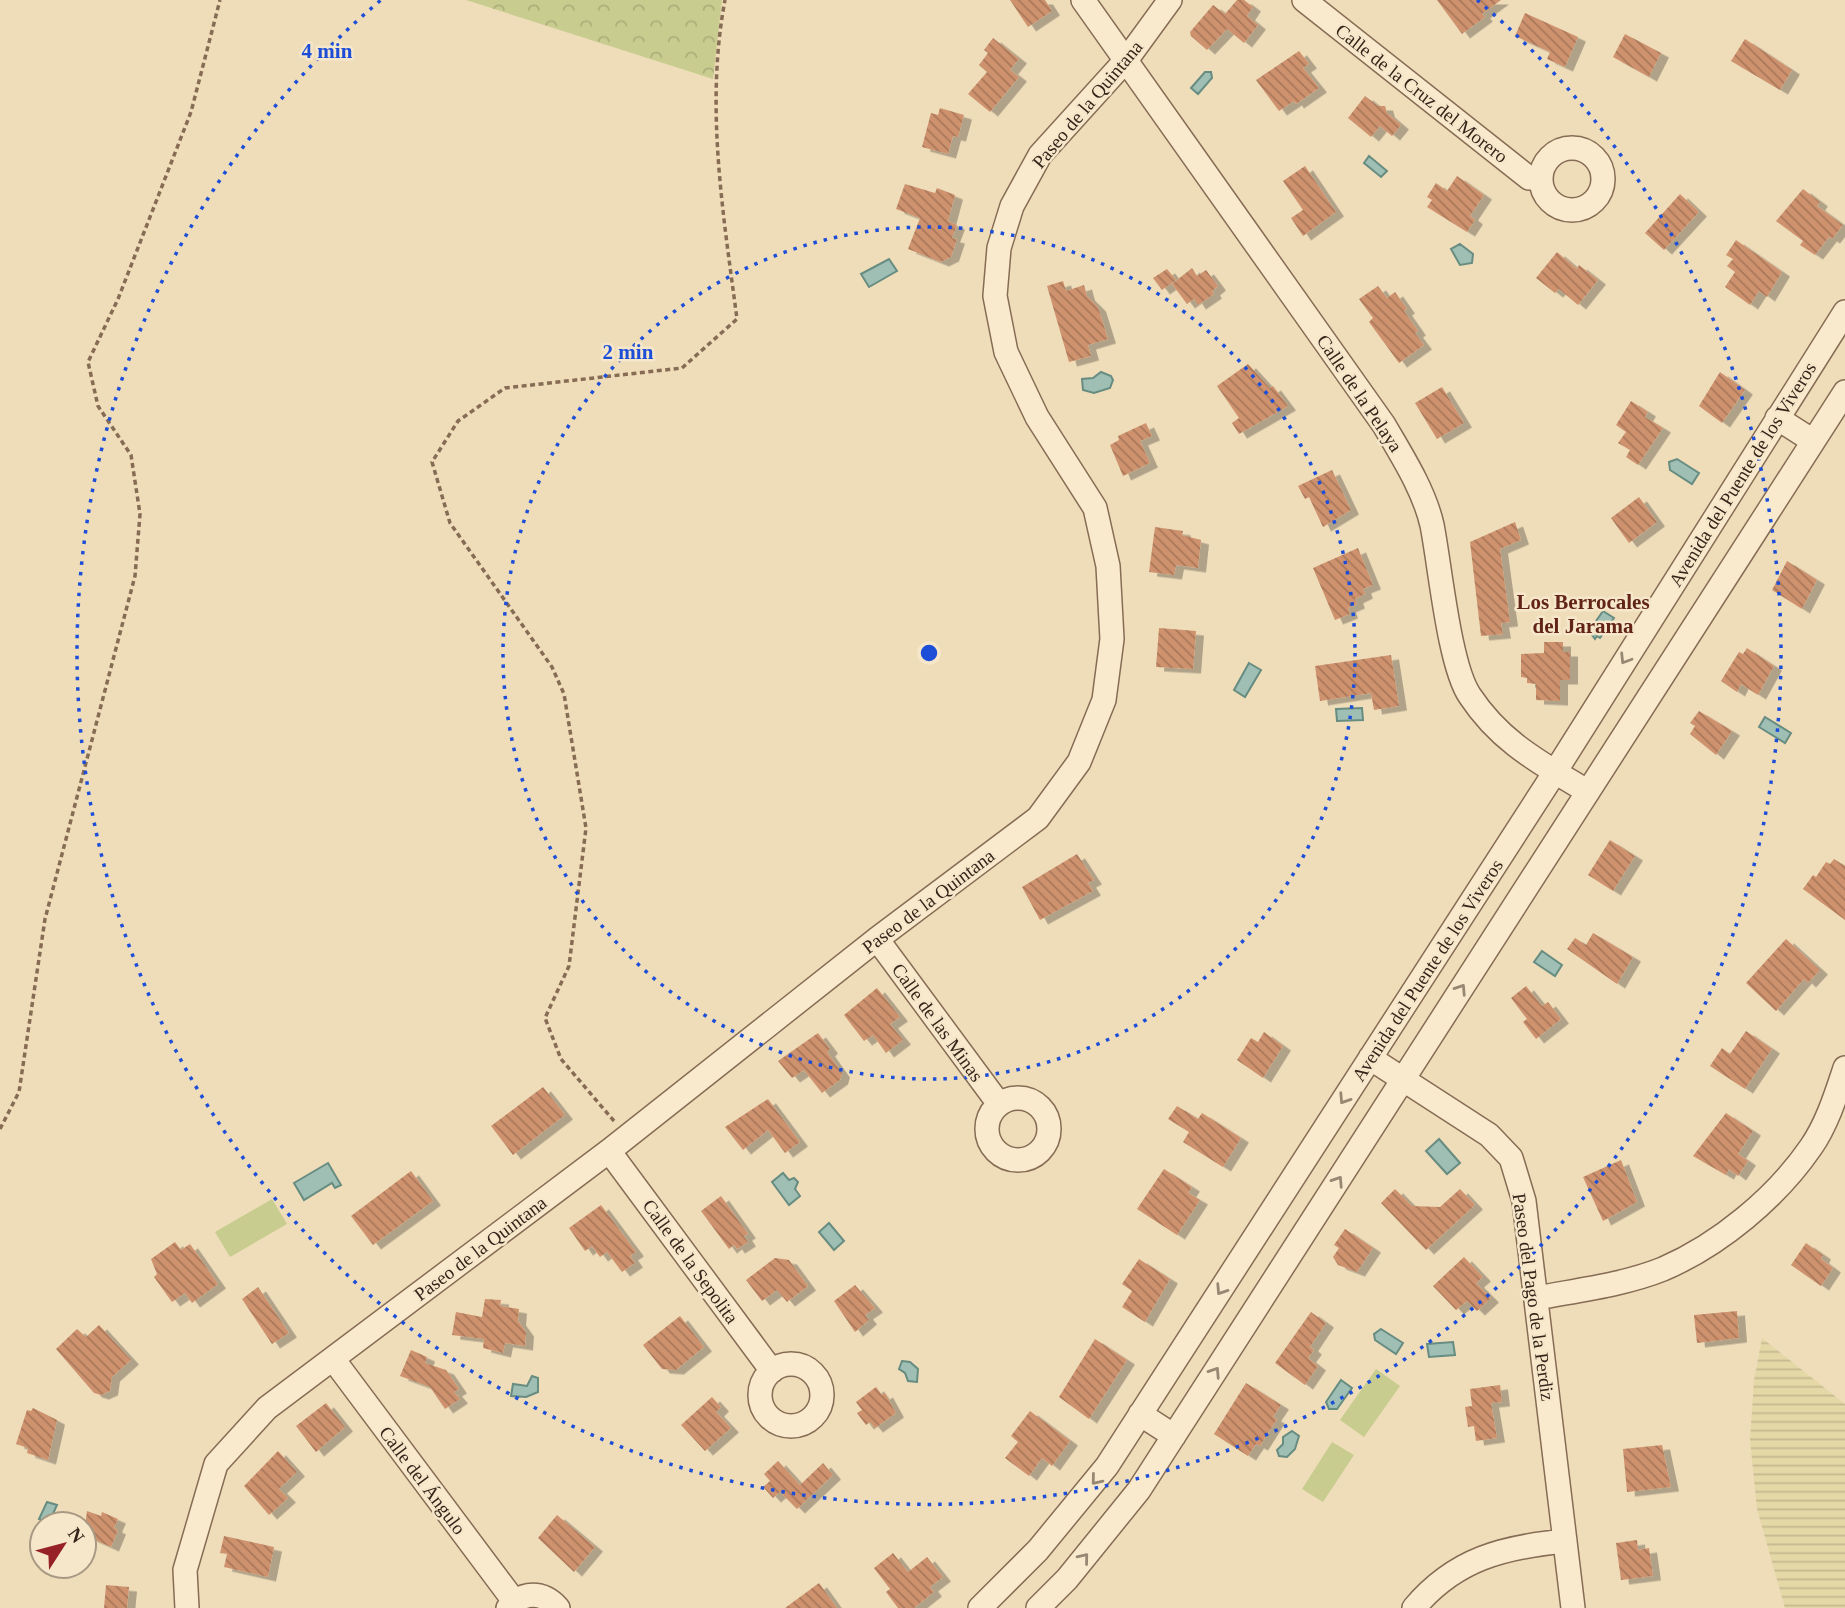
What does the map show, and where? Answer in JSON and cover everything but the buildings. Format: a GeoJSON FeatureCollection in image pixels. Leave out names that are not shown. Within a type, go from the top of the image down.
{"type":"FeatureCollection","features":[{"type":"Feature","properties":{"kind":"street","name":"Calle de la Pelaya"},"geometry":{"type":"LineString","coordinates":[[1083,0],[1384,425],[1411,472],[1431,522],[1457,659],[1468,694],[1505,740],[1588,792]]}},
{"type":"Feature","properties":{"kind":"street","name":"Paseo de la Quintana"},"geometry":{"type":"LineString","coordinates":[[187,1608],[185,1570],[216,1464],[267,1408],[609,1151],[877,939],[1038,818],[1079,762],[1104,700],[1111,626],[1108,566],[1095,508],[1037,417],[1006,352],[995,296],[999,248],[1012,206],[1040,155],[1127,59],[1170,0]]}},
{"type":"Feature","properties":{"kind":"street","name":"Calle de la Cruz del Morero"},"geometry":{"type":"LineString","coordinates":[[1304,0],[1529,178],[1541,177]]}},
{"type":"Feature","properties":{"kind":"street","name":"Avenida del Puente de los Viveros"},"geometry":{"type":"LineString","coordinates":[[980,1608],[1038,1550],[1107,1466],[1555,772],[1845,312]]}},
{"type":"Feature","properties":{"kind":"street","name":"Avenida del Puente de los Viveros"},"geometry":{"type":"LineString","coordinates":[[1038,1608],[1067,1579],[1139,1489],[1845,392]]}},
{"type":"Feature","properties":{"kind":"street"},"geometry":{"type":"LineString","coordinates":[[1777,418],[1813,441]]}},
{"type":"Feature","properties":{"kind":"street","name":"Calle de las Minas"},"geometry":{"type":"LineString","coordinates":[[877,939],[999,1104]]}},
{"type":"Feature","properties":{"kind":"street","name":"Paseo del Pago de la Perdiz"},"geometry":{"type":"LineString","coordinates":[[1370,1058],[1489,1135],[1511,1158],[1524,1201],[1573,1608]]}},
{"type":"Feature","properties":{"kind":"street"},"geometry":{"type":"LineString","coordinates":[[1537,1298],[1607,1285],[1662,1269],[1718,1239],[1784,1181],[1812,1146],[1832,1105],[1845,1068]]}},
{"type":"Feature","properties":{"kind":"street","name":"Calle de la Sepolita"},"geometry":{"type":"LineString","coordinates":[[609,1151],[772,1371]]}},
{"type":"Feature","properties":{"kind":"street","name":"Calle del Ángulo"},"geometry":{"type":"LineString","coordinates":[[333,1359],[511,1605]]}},
{"type":"Feature","properties":{"kind":"street"},"geometry":{"type":"LineString","coordinates":[[1139,1414],[1174,1436]]}},
{"type":"Feature","properties":{"kind":"street"},"geometry":{"type":"LineString","coordinates":[[1414,1608],[1429,1591],[1478,1558],[1520,1546],[1565,1541]]}},
{"type":"Feature","properties":{"kind":"street"},"geometry":{"type":"LineString","coordinates":[[511,1605],[533,1595],[543,1596],[558,1608]]}},
{"type":"Feature","properties":{"kind":"path"},"geometry":{"type":"LineString","coordinates":[[0,1129],[19,1092],[44,919],[135,576],[140,514],[131,455],[98,406],[88,362],[118,299],[191,112],[220,0]]}},
{"type":"Feature","properties":{"kind":"path"},"geometry":{"type":"LineString","coordinates":[[627,1137],[561,1059],[545,1018],[569,966],[586,828],[564,694],[552,667],[450,523],[432,462],[458,421],[505,388],[682,368],[737,319],[717,166],[718,37],[725,0]]}},
{"type":"Feature","properties":{"kind":"shaded area"},"geometry":{"type":"Polygon","coordinates":[[[1762,1338],[1845,1404],[1845,1608],[1785,1608],[1757,1509],[1750,1440],[1754,1380],[1762,1338]]]}},
{"type":"Feature","properties":{"kind":"green space"},"geometry":{"type":"Polygon","coordinates":[[[466,0],[722,0],[713,79],[466,0]]]}},
{"type":"Feature","properties":{"kind":"green space"},"geometry":{"type":"Polygon","coordinates":[[[272,1199],[287,1224],[230,1257],[215,1232],[272,1199]]]}},
{"type":"Feature","properties":{"kind":"green space"},"geometry":{"type":"Polygon","coordinates":[[[1376,1369],[1400,1386],[1364,1437],[1340,1420],[1376,1369]]]}},
{"type":"Feature","properties":{"kind":"green space"},"geometry":{"type":"Polygon","coordinates":[[[1332,1442],[1354,1455],[1323,1502],[1302,1489],[1332,1442]]]}},
{"type":"Feature","properties":{"kind":"water"},"geometry":{"type":"Polygon","coordinates":[[[1205,72],[1211,72],[1212,78],[1198,94],[1191,88],[1205,72]]]}},
{"type":"Feature","properties":{"kind":"water"},"geometry":{"type":"Polygon","coordinates":[[[1369,156],[1387,171],[1381,177],[1364,163],[1369,156]]]}},
{"type":"Feature","properties":{"kind":"water"},"geometry":{"type":"Polygon","coordinates":[[[1460,244],[1473,254],[1472,263],[1460,265],[1451,249],[1460,244]]]}},
{"type":"Feature","properties":{"kind":"water"},"geometry":{"type":"Polygon","coordinates":[[[889,259],[897,271],[869,287],[861,274],[889,259]]]}},
{"type":"Feature","properties":{"kind":"water"},"geometry":{"type":"Polygon","coordinates":[[[1101,372],[1111,376],[1113,380],[1110,388],[1094,393],[1083,390],[1082,379],[1093,378],[1101,372]]]}},
{"type":"Feature","properties":{"kind":"water"},"geometry":{"type":"Polygon","coordinates":[[[1677,459],[1699,473],[1692,484],[1670,470],[1669,462],[1677,459]]]}},
{"type":"Feature","properties":{"kind":"water"},"geometry":{"type":"Polygon","coordinates":[[[1603,611],[1614,618],[1600,638],[1597,636],[1595,639],[1589,631],[1603,611]]]}},
{"type":"Feature","properties":{"kind":"water"},"geometry":{"type":"Polygon","coordinates":[[[1249,663],[1261,670],[1245,697],[1234,690],[1249,663]]]}},
{"type":"Feature","properties":{"kind":"water"},"geometry":{"type":"Polygon","coordinates":[[[1362,708],[1363,720],[1337,721],[1336,709],[1362,708]]]}},
{"type":"Feature","properties":{"kind":"water"},"geometry":{"type":"Polygon","coordinates":[[[1765,717],[1791,733],[1785,743],[1759,727],[1765,717]]]}},
{"type":"Feature","properties":{"kind":"water"},"geometry":{"type":"Polygon","coordinates":[[[1542,951],[1562,965],[1555,976],[1534,962],[1542,951]]]}},
{"type":"Feature","properties":{"kind":"water"},"geometry":{"type":"Polygon","coordinates":[[[1439,1139],[1460,1163],[1447,1174],[1426,1151],[1439,1139]]]}},
{"type":"Feature","properties":{"kind":"water"},"geometry":{"type":"Polygon","coordinates":[[[328,1163],[341,1185],[335,1188],[332,1183],[304,1200],[294,1183],[328,1163]]]}},
{"type":"Feature","properties":{"kind":"water"},"geometry":{"type":"Polygon","coordinates":[[[783,1173],[789,1180],[794,1178],[798,1182],[795,1189],[800,1196],[789,1205],[772,1182],[783,1173]]]}},
{"type":"Feature","properties":{"kind":"water"},"geometry":{"type":"Polygon","coordinates":[[[829,1223],[844,1241],[834,1250],[819,1232],[829,1223]]]}},
{"type":"Feature","properties":{"kind":"water"},"geometry":{"type":"Polygon","coordinates":[[[1381,1329],[1403,1343],[1396,1354],[1375,1340],[1374,1334],[1381,1329]]]}},
{"type":"Feature","properties":{"kind":"water"},"geometry":{"type":"Polygon","coordinates":[[[1453,1342],[1455,1355],[1429,1357],[1427,1344],[1453,1342]]]}},
{"type":"Feature","properties":{"kind":"water"},"geometry":{"type":"Polygon","coordinates":[[[902,1361],[910,1362],[918,1369],[917,1382],[908,1381],[905,1373],[899,1369],[902,1361]]]}},
{"type":"Feature","properties":{"kind":"water"},"geometry":{"type":"Polygon","coordinates":[[[532,1376],[538,1378],[538,1392],[526,1397],[511,1396],[513,1384],[527,1386],[532,1376]]]}},
{"type":"Feature","properties":{"kind":"water"},"geometry":{"type":"Polygon","coordinates":[[[1341,1380],[1352,1388],[1337,1409],[1329,1409],[1326,1402],[1341,1380]]]}},
{"type":"Feature","properties":{"kind":"water"},"geometry":{"type":"Polygon","coordinates":[[[1292,1431],[1299,1436],[1295,1449],[1287,1457],[1279,1456],[1277,1450],[1283,1444],[1283,1437],[1292,1431]]]}},
{"type":"Feature","properties":{"kind":"water"},"geometry":{"type":"Polygon","coordinates":[[[47,1502],[57,1505],[55,1510],[43,1510],[47,1502]]]}},
{"type":"Feature","properties":{"kind":"district","name":"Los Berrocales del Jarama"},"geometry":{"type":"Point","coordinates":[1583,614]}}]}
